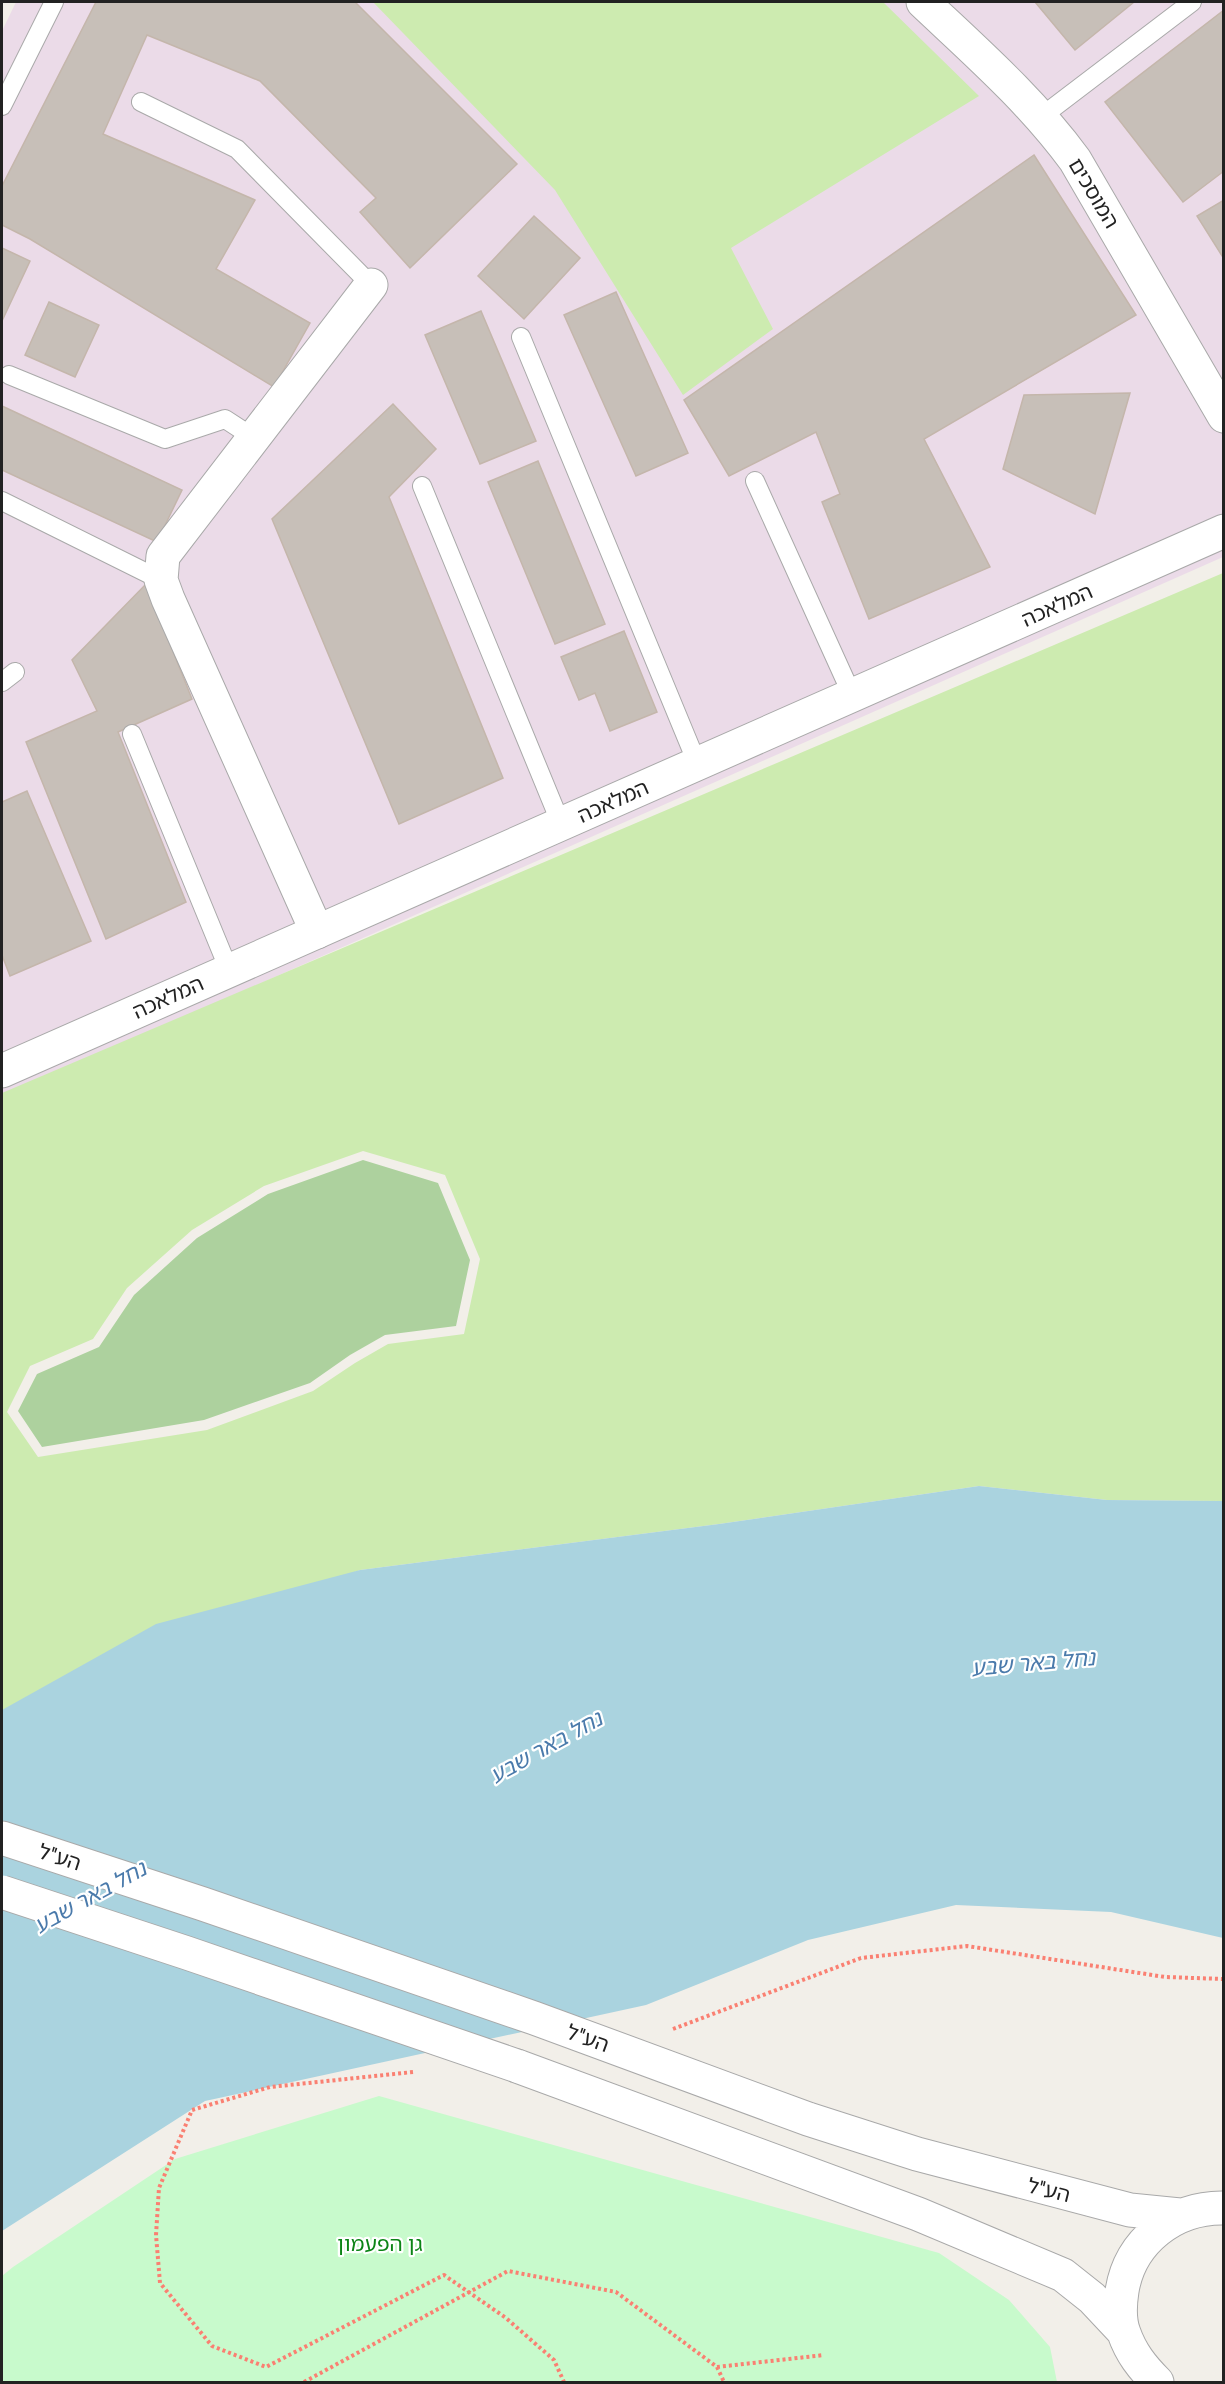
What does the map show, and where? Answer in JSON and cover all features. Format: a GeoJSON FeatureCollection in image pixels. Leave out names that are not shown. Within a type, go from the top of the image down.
{"type":"FeatureCollection","features":[{"type":"Feature","properties":{"kind":"street","name":"המוסכים"},"geometry":{"type":"LineString","coordinates":[[923,2],[1022,96],[1075,160],[1224,416]]}},
{"type":"Feature","properties":{"kind":"street"},"geometry":{"type":"LineString","coordinates":[[317,932],[161,580],[163,556],[371,285]]}},
{"type":"Feature","properties":{"kind":"street","name":"המלאכה"},"geometry":{"type":"LineString","coordinates":[[2,1069],[1224,531]]}},
{"type":"Feature","properties":{"kind":"street","name":"הע\"ל"},"geometry":{"type":"LineString","coordinates":[[2,1838],[214,1908],[619,2049],[807,2119],[917,2154],[1130,2210],[1180,2215]]}},
{"type":"Feature","properties":{"kind":"street"},"geometry":{"type":"LineString","coordinates":[[2,1892],[517,2066],[918,2214],[1063,2275],[1092,2298],[1123,2331],[1144,2376]]}},
{"type":"Feature","properties":{"kind":"street"},"geometry":{"type":"LineString","coordinates":[[1123,2331],[1120,2303],[1125,2275],[1137,2250],[1156,2230],[1180,2215],[1206,2208],[1224,2208]]}},
{"type":"Feature","properties":{"kind":"lane"},"geometry":{"type":"LineString","coordinates":[[2,106],[54,2]]}},
{"type":"Feature","properties":{"kind":"lane"},"geometry":{"type":"LineString","coordinates":[[1041,117],[1192,2]]}},
{"type":"Feature","properties":{"kind":"lane"},"geometry":{"type":"LineString","coordinates":[[141,102],[237,149],[371,285]]}},
{"type":"Feature","properties":{"kind":"lane"},"geometry":{"type":"LineString","coordinates":[[521,337],[697,763]]}},
{"type":"Feature","properties":{"kind":"lane"},"geometry":{"type":"LineString","coordinates":[[9,375],[165,439],[225,419],[254,438]]}},
{"type":"Feature","properties":{"kind":"lane"},"geometry":{"type":"LineString","coordinates":[[755,481],[852,695]]}},
{"type":"Feature","properties":{"kind":"lane"},"geometry":{"type":"LineString","coordinates":[[422,486],[561,824]]}},
{"type":"Feature","properties":{"kind":"lane"},"geometry":{"type":"LineString","coordinates":[[2,501],[161,580]]}},
{"type":"Feature","properties":{"kind":"lane"},"geometry":{"type":"LineString","coordinates":[[132,734],[229,970]]}},
{"type":"Feature","properties":{"kind":"path"},"geometry":{"type":"LineString","coordinates":[[619,2049],[861,1958],[967,1946],[1165,1977],[1224,1979]]}},
{"type":"Feature","properties":{"kind":"path"},"geometry":{"type":"LineString","coordinates":[[270,2087],[192,2110],[159,2188],[156,2235],[160,2283],[212,2346],[266,2367],[444,2275],[506,2318],[554,2360],[564,2382]]}},
{"type":"Feature","properties":{"kind":"path"},"geometry":{"type":"LineString","coordinates":[[304,2382],[508,2271],[615,2292],[717,2367],[724,2382]]}},
{"type":"Feature","properties":{"kind":"path"},"geometry":{"type":"LineString","coordinates":[[717,2367],[824,2355]]}},
{"type":"Feature","properties":{"kind":"shaded area"},"geometry":{"type":"Polygon","coordinates":[[[16,2],[1223,2],[1223,557],[2,1098],[2,31],[16,2]]]}},
{"type":"Feature","properties":{"kind":"green space"},"geometry":{"type":"Polygon","coordinates":[[[373,2],[883,2],[979,96],[731,248],[773,329],[683,395],[555,190],[373,2]]]}},
{"type":"Feature","properties":{"kind":"green space"},"geometry":{"type":"Polygon","coordinates":[[[1223,573],[1223,1501],[1107,1500],[979,1486],[719,1524],[360,1570],[2,1711],[2,1093],[1223,573]],[[363,1151],[264,1186],[192,1230],[127,1288],[93,1339],[30,1366],[7,1412],[38,1457],[207,1430],[313,1391],[388,1344],[464,1334],[480,1259],[445,1175],[363,1151]]]}},
{"type":"Feature","properties":{"kind":"green space"},"geometry":{"type":"Polygon","coordinates":[[[363,1160],[438,1183],[470,1260],[456,1326],[385,1335],[350,1355],[310,1383],[204,1420],[42,1447],[18,1411],[37,1374],[99,1347],[134,1295],[197,1238],[268,1194],[363,1160]]]}},
{"type":"Feature","properties":{"kind":"green space","name":"גן הפעמון"},"geometry":{"type":"Polygon","coordinates":[[[379,2096],[939,2253],[1009,2300],[1050,2347],[1057,2382],[2,2382],[2,2276],[13,2267],[175,2159],[379,2096]]]}},
{"type":"Feature","properties":{"kind":"water","name":"נחל באר שבע"},"geometry":{"type":"Polygon","coordinates":[[[979,1486],[1107,1500],[1223,1501],[1223,1938],[1111,1912],[956,1905],[808,1940],[646,2005],[205,2101],[2,2231],[2,1710],[156,1624],[360,1570],[719,1524],[979,1486]]]}},
{"type":"Feature","properties":{"kind":"building"},"geometry":{"type":"Polygon","coordinates":[[[96,2],[355,2],[517,164],[410,268],[360,212],[376,198],[260,81],[147,35],[103,134],[255,200],[216,269],[310,323],[274,387],[30,239],[2,225],[2,186],[96,2]]]}},
{"type":"Feature","properties":{"kind":"building"},"geometry":{"type":"Polygon","coordinates":[[[1035,2],[1134,2],[1075,50],[1035,2]]]}},
{"type":"Feature","properties":{"kind":"building"},"geometry":{"type":"Polygon","coordinates":[[[1224,10],[1224,171],[1183,202],[1105,102],[1224,10]]]}},
{"type":"Feature","properties":{"kind":"building"},"geometry":{"type":"Polygon","coordinates":[[[1034,155],[1136,315],[924,439],[990,567],[869,619],[822,502],[840,494],[816,432],[729,476],[684,400],[1034,155]]]}},
{"type":"Feature","properties":{"kind":"building"},"geometry":{"type":"Polygon","coordinates":[[[1224,200],[1224,259],[1197,216],[1224,200]]]}},
{"type":"Feature","properties":{"kind":"building"},"geometry":{"type":"Polygon","coordinates":[[[534,216],[580,258],[524,319],[478,276],[534,216]]]}},
{"type":"Feature","properties":{"kind":"building"},"geometry":{"type":"Polygon","coordinates":[[[2,248],[30,261],[2,321],[2,248]]]}},
{"type":"Feature","properties":{"kind":"building"},"geometry":{"type":"Polygon","coordinates":[[[616,292],[688,453],[636,476],[564,315],[616,292]]]}},
{"type":"Feature","properties":{"kind":"building"},"geometry":{"type":"Polygon","coordinates":[[[49,302],[99,325],[75,377],[25,355],[49,302]]]}},
{"type":"Feature","properties":{"kind":"building"},"geometry":{"type":"Polygon","coordinates":[[[481,311],[536,441],[480,464],[425,335],[481,311]]]}},
{"type":"Feature","properties":{"kind":"building"},"geometry":{"type":"Polygon","coordinates":[[[1130,393],[1095,514],[1003,469],[1024,395],[1130,393]]]}},
{"type":"Feature","properties":{"kind":"building"},"geometry":{"type":"Polygon","coordinates":[[[393,404],[436,449],[389,497],[503,778],[399,824],[272,519],[393,404]]]}},
{"type":"Feature","properties":{"kind":"building"},"geometry":{"type":"Polygon","coordinates":[[[2,406],[182,490],[157,542],[2,470],[2,406]]]}},
{"type":"Feature","properties":{"kind":"building"},"geometry":{"type":"Polygon","coordinates":[[[538,461],[605,624],[555,644],[488,482],[538,461]]]}},
{"type":"Feature","properties":{"kind":"building"},"geometry":{"type":"Polygon","coordinates":[[[146,584],[192,699],[118,732],[186,902],[106,939],[26,742],[97,711],[72,660],[146,584]]]}},
{"type":"Feature","properties":{"kind":"building"},"geometry":{"type":"Polygon","coordinates":[[[624,631],[657,712],[610,731],[595,693],[579,700],[561,657],[624,631]]]}},
{"type":"Feature","properties":{"kind":"building"},"geometry":{"type":"Polygon","coordinates":[[[27,791],[91,941],[10,976],[2,955],[2,802],[27,791]]]}}]}
